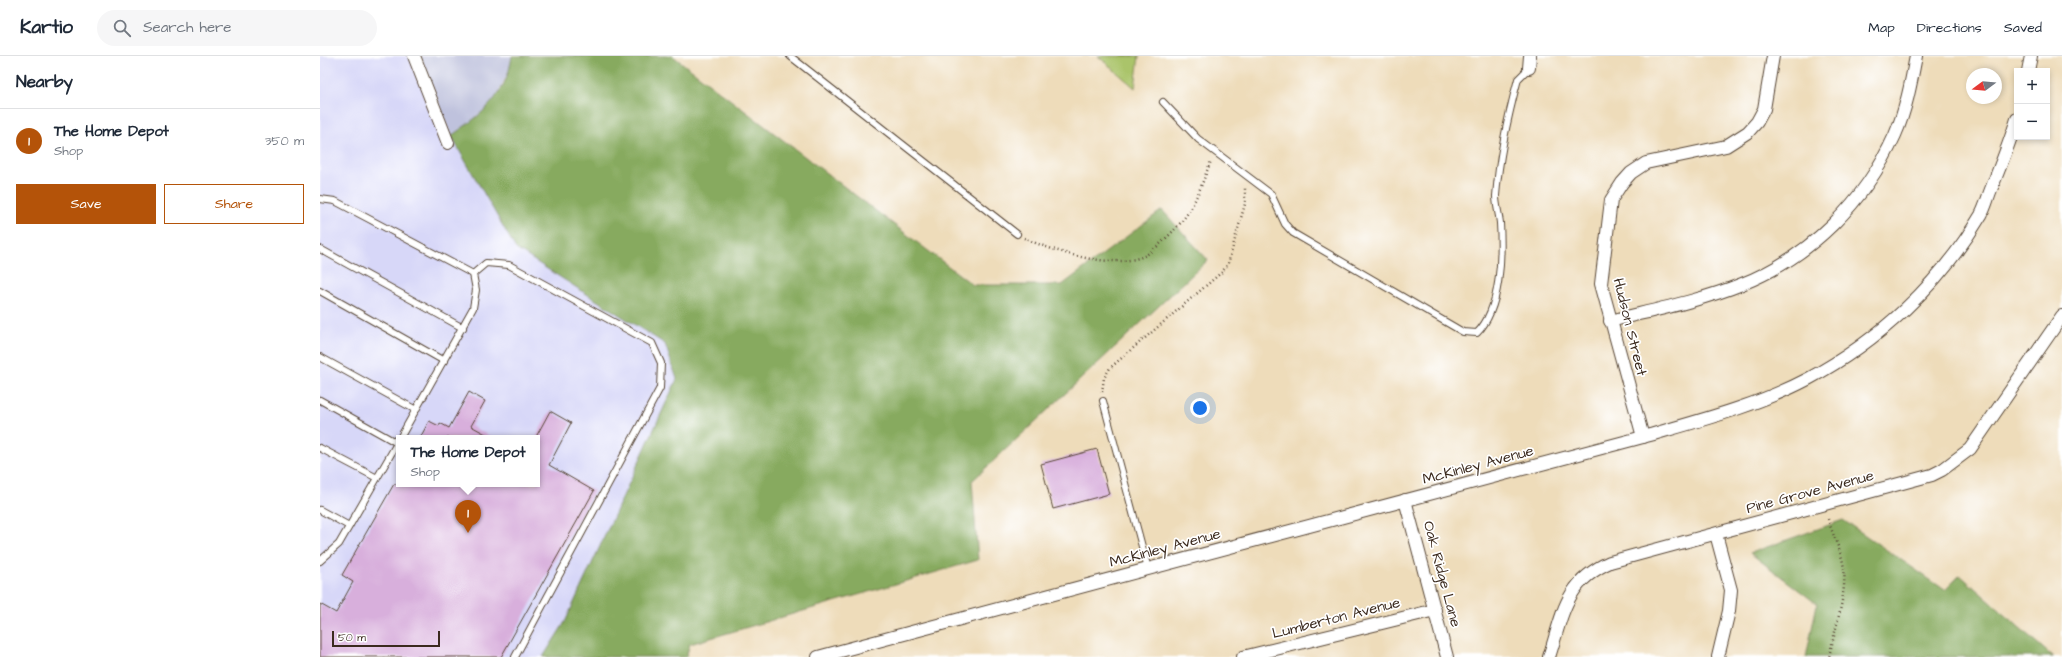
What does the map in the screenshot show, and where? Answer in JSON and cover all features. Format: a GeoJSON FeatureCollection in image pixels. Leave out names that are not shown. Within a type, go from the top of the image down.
{"type":"FeatureCollection","features":[{"type":"Feature","properties":{"kind":"street"},"geometry":{"type":"LineString","coordinates":[[414,56],[448,143]]}},
{"type":"Feature","properties":{"kind":"street"},"geometry":{"type":"LineString","coordinates":[[1528,68],[1530,56]]}},
{"type":"Feature","properties":{"kind":"street","name":"Hudson Street"},"geometry":{"type":"LineString","coordinates":[[1643,437],[1610,322],[1601,284],[1611,200],[1622,183],[1631,173],[1646,163],[1726,146],[1748,132],[1757,122],[1764,109],[1773,56]]}},
{"type":"Feature","properties":{"kind":"street"},"geometry":{"type":"LineString","coordinates":[[1610,322],[1744,284],[1800,253],[1828,230],[1864,188],[1887,151],[1895,134],[1909,93],[1916,56]]}},
{"type":"Feature","properties":{"kind":"street"},"geometry":{"type":"LineString","coordinates":[[2029,68],[2031,56]]}},
{"type":"Feature","properties":{"kind":"street","name":"McKinley Avenue"},"geometry":{"type":"LineString","coordinates":[[818,657],[1643,437],[1738,409],[1807,380],[1851,354],[1902,313],[1945,267],[1981,214],[2014,128]]}},
{"type":"Feature","properties":{"kind":"street","name":"Pine Grove Avenue"},"geometry":{"type":"LineString","coordinates":[[1549,657],[1568,599],[1573,589],[1589,573],[1610,562],[1932,475],[1942,470],[1970,449],[2062,316]]}},
{"type":"Feature","properties":{"kind":"street","name":"Oak Ridge Lane"},"geometry":{"type":"LineString","coordinates":[[1405,500],[1447,657]]}},
{"type":"Feature","properties":{"kind":"street"},"geometry":{"type":"LineString","coordinates":[[1716,534],[1731,590],[1730,611],[1718,657]]}},
{"type":"Feature","properties":{"kind":"street","name":"Lumberton Avenue"},"geometry":{"type":"LineString","coordinates":[[1243,657],[1435,610]]}},
{"type":"Feature","properties":{"kind":"lane"},"geometry":{"type":"LineString","coordinates":[[790,56],[1017,234]]}},
{"type":"Feature","properties":{"kind":"lane"},"geometry":{"type":"LineString","coordinates":[[1163,102],[1198,139],[1271,194],[1285,224],[1293,234],[1463,332],[1478,333],[1486,325],[1494,304],[1501,241],[1496,197],[1500,168],[1518,79],[1528,68]]}},
{"type":"Feature","properties":{"kind":"lane"},"geometry":{"type":"LineString","coordinates":[[320,199],[335,201],[473,274]]}},
{"type":"Feature","properties":{"kind":"lane"},"geometry":{"type":"LineString","coordinates":[[320,248],[463,328]]}},
{"type":"Feature","properties":{"kind":"lane"},"geometry":{"type":"LineString","coordinates":[[473,274],[486,263],[510,265],[652,343],[661,363],[660,388],[515,657]]}},
{"type":"Feature","properties":{"kind":"lane"},"geometry":{"type":"LineString","coordinates":[[402,435],[473,308],[476,290],[473,274]]}},
{"type":"Feature","properties":{"kind":"lane"},"geometry":{"type":"LineString","coordinates":[[320,291],[444,361]]}},
{"type":"Feature","properties":{"kind":"lane"},"geometry":{"type":"LineString","coordinates":[[320,357],[416,410]]}},
{"type":"Feature","properties":{"kind":"lane"},"geometry":{"type":"LineString","coordinates":[[320,400],[396,438]]}},
{"type":"Feature","properties":{"kind":"lane"},"geometry":{"type":"LineString","coordinates":[[1103,401],[1148,569]]}},
{"type":"Feature","properties":{"kind":"lane"},"geometry":{"type":"LineString","coordinates":[[320,561],[323,555],[339,544],[396,445]]}},
{"type":"Feature","properties":{"kind":"lane"},"geometry":{"type":"LineString","coordinates":[[320,448],[377,478]]}},
{"type":"Feature","properties":{"kind":"lane"},"geometry":{"type":"LineString","coordinates":[[320,510],[349,526]]}},
{"type":"Feature","properties":{"kind":"path"},"geometry":{"type":"LineString","coordinates":[[1017,234],[1041,246],[1082,257],[1120,262],[1133,260],[1146,255],[1182,221],[1194,202],[1215,152]]}},
{"type":"Feature","properties":{"kind":"path"},"geometry":{"type":"LineString","coordinates":[[1103,401],[1104,378],[1110,368],[1213,281],[1228,264],[1245,204],[1246,193],[1241,170]]}},
{"type":"Feature","properties":{"kind":"path"},"geometry":{"type":"LineString","coordinates":[[1828,519],[1841,556],[1844,570],[1838,617],[1829,657]]}},
{"type":"Feature","properties":{"kind":"shaded area"},"geometry":{"type":"Polygon","coordinates":[[[320,56],[418,56],[451,136],[516,249],[665,344],[677,379],[565,622],[543,657],[320,657],[320,56]]]}},
{"type":"Feature","properties":{"kind":"shaded area"},"geometry":{"type":"Polygon","coordinates":[[[420,56],[512,56],[510,69],[494,101],[472,121],[451,136],[420,56]]]}},
{"type":"Feature","properties":{"kind":"green space"},"geometry":{"type":"Polygon","coordinates":[[[512,56],[673,56],[973,285],[1062,285],[1162,210],[1208,260],[972,481],[978,560],[690,644],[686,657],[543,657],[565,622],[677,379],[665,344],[516,249],[451,136],[482,112],[498,94],[509,70],[512,56]]]}},
{"type":"Feature","properties":{"kind":"green space"},"geometry":{"type":"Polygon","coordinates":[[[1098,56],[1139,56],[1135,88],[1098,56]]]}},
{"type":"Feature","properties":{"kind":"green space"},"geometry":{"type":"Polygon","coordinates":[[[1843,520],[1945,590],[1960,575],[2053,657],[1806,657],[1817,604],[1750,553],[1843,520]]]}},
{"type":"Feature","properties":{"kind":"building"},"geometry":{"type":"Polygon","coordinates":[[[469,392],[485,401],[471,426],[488,435],[422,435],[429,421],[439,426],[440,423],[449,428],[469,392]]]}},
{"type":"Feature","properties":{"kind":"building"},"geometry":{"type":"Polygon","coordinates":[[[550,411],[571,423],[549,465],[594,491],[501,657],[320,657],[320,604],[336,613],[353,582],[342,575],[394,484],[396,484],[396,487],[540,487],[540,435],[537,435],[550,411]]]}},
{"type":"Feature","properties":{"kind":"building"},"geometry":{"type":"Polygon","coordinates":[[[1097,449],[1109,494],[1053,509],[1041,464],[1097,449]]]}},
{"type":"Feature","properties":{"kind":"place","name":"The Home Depot"},"geometry":{"type":"Point","coordinates":[468,533]}}]}
